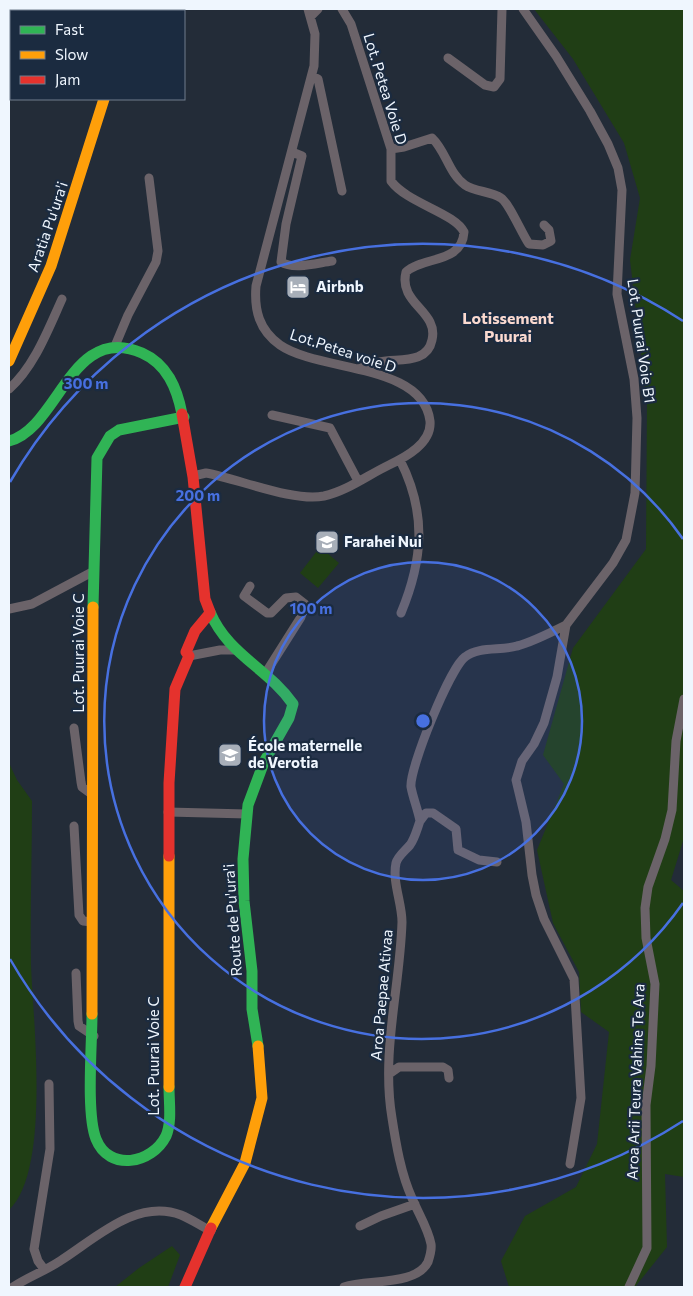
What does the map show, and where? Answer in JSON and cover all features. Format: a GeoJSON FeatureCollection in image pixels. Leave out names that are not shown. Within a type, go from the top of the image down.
{"type":"FeatureCollection","features":[{"type":"Feature","properties":{"kind":"main road","name":"Aratia Pu'ura'i"},"geometry":{"type":"LineString","coordinates":[[9,361],[33,313],[59,244],[104,100]]}},
{"type":"Feature","properties":{"kind":"main road","name":"Route de Pu'ura'i"},"geometry":{"type":"LineString","coordinates":[[115,346],[130,348],[149,356],[165,368],[177,388],[184,417],[193,476],[205,599],[210,613],[215,624],[236,650],[285,691],[293,704],[289,718],[264,762],[248,805],[243,859],[244,901],[262,1098],[245,1163],[222,1204],[185,1287]]}},
{"type":"Feature","properties":{"kind":"main road"},"geometry":{"type":"LineString","coordinates":[[9,441],[22,437],[40,418],[72,372],[82,363],[115,346]]}},
{"type":"Feature","properties":{"kind":"main road","name":"Lot. Puurai Voie C"},"geometry":{"type":"LineString","coordinates":[[184,417],[119,430],[104,443],[97,458],[94,572],[92,922],[94,1036],[92,1105],[95,1136],[99,1145],[113,1156],[124,1160],[142,1160],[161,1146],[166,1136],[170,1117],[168,812],[175,689],[189,656],[186,652],[190,639],[210,613]]}},
{"type":"Feature","properties":{"kind":"street"},"geometry":{"type":"LineString","coordinates":[[309,12],[318,9]]}},
{"type":"Feature","properties":{"kind":"street","name":"Lot. Petea Voie D"},"geometry":{"type":"LineString","coordinates":[[342,9],[351,24],[391,149],[391,181],[396,188],[453,220],[462,228],[464,237],[458,248],[450,255],[411,267],[406,272],[404,287],[408,296],[427,316],[432,329],[432,340],[429,347],[414,359],[381,361],[358,369]]}},
{"type":"Feature","properties":{"kind":"street"},"geometry":{"type":"LineString","coordinates":[[448,58],[485,85],[494,88],[500,79],[502,9]]}},
{"type":"Feature","properties":{"kind":"street","name":"Lot. Puurai Voie B1"},"geometry":{"type":"LineString","coordinates":[[523,9],[556,56],[608,144],[618,168],[622,190],[618,294],[634,379],[637,418],[636,493],[626,540],[614,563],[566,625],[557,677],[544,723],[534,744],[522,761],[516,780],[526,822],[536,894],[544,919],[574,979],[581,1098],[570,1164]]}},
{"type":"Feature","properties":{"kind":"street","name":"Lot.Petea voie D"},"geometry":{"type":"LineString","coordinates":[[193,476],[206,473],[312,497],[338,491],[400,460],[414,451],[427,435],[430,426],[427,406],[414,389],[358,369],[301,355],[280,345],[262,328],[256,311],[256,286],[312,76],[316,51],[315,34],[309,12]]}},
{"type":"Feature","properties":{"kind":"street"},"geometry":{"type":"LineString","coordinates":[[312,76],[318,79],[342,191]]}},
{"type":"Feature","properties":{"kind":"street"},"geometry":{"type":"LineString","coordinates":[[391,149],[432,138],[454,172],[465,185],[501,197],[507,203],[518,227],[529,244],[544,245],[551,241],[549,230],[544,225]]}},
{"type":"Feature","properties":{"kind":"street"},"geometry":{"type":"LineString","coordinates":[[292,152],[302,156],[286,224],[281,262],[286,265],[305,265],[332,261]]}},
{"type":"Feature","properties":{"kind":"street"},"geometry":{"type":"LineString","coordinates":[[115,346],[128,315],[156,262],[158,251],[149,178]]}},
{"type":"Feature","properties":{"kind":"street"},"geometry":{"type":"LineString","coordinates":[[9,389],[29,365],[62,299]]}},
{"type":"Feature","properties":{"kind":"street"},"geometry":{"type":"LineString","coordinates":[[272,415],[330,428],[358,481]]}},
{"type":"Feature","properties":{"kind":"street"},"geometry":{"type":"LineString","coordinates":[[400,460],[406,473],[416,510],[419,545],[415,575],[400,613]]}},
{"type":"Feature","properties":{"kind":"street","name":"Lot. Puurai Voie C"},"geometry":{"type":"LineString","coordinates":[[9,609],[32,604],[94,572]]}},
{"type":"Feature","properties":{"kind":"street"},"geometry":{"type":"LineString","coordinates":[[250,586],[244,596],[267,613],[271,612],[286,598],[296,597],[305,604],[301,618],[265,674]]}},
{"type":"Feature","properties":{"kind":"street","name":"Lot. Puurai Voie B1"},"geometry":{"type":"LineString","coordinates":[[420,821],[411,787],[412,774],[435,710],[457,665],[465,656],[477,652],[518,646],[566,625]]}},
{"type":"Feature","properties":{"kind":"street"},"geometry":{"type":"LineString","coordinates":[[189,656],[220,650],[236,650]]}},
{"type":"Feature","properties":{"kind":"street","name":"Aroa Arii Teura Vahine Te Ara"},"geometry":{"type":"LineString","coordinates":[[629,1287],[647,1248],[646,1105],[651,1066],[655,984],[646,938],[646,908],[648,887],[665,839],[672,810],[676,741],[684,699]]}},
{"type":"Feature","properties":{"kind":"street","name":"Lot. Puurai Voie C"},"geometry":{"type":"LineString","coordinates":[[74,728],[82,787],[93,795]]}},
{"type":"Feature","properties":{"kind":"street"},"geometry":{"type":"LineString","coordinates":[[168,812],[247,814]]}},
{"type":"Feature","properties":{"kind":"street"},"geometry":{"type":"LineString","coordinates":[[420,821],[426,813],[433,813],[456,829],[458,850],[479,860],[497,862]]}},
{"type":"Feature","properties":{"kind":"street","name":"Aroa Paepae Ativaa"},"geometry":{"type":"LineString","coordinates":[[344,1287],[362,1282],[400,1279],[412,1276],[424,1268],[430,1255],[431,1243],[403,1168],[392,1117],[389,1074],[389,1046],[401,951],[402,902],[395,876],[396,866],[397,861],[411,844],[420,821]]}},
{"type":"Feature","properties":{"kind":"street"},"geometry":{"type":"LineString","coordinates":[[74,826],[79,915],[83,921],[92,922]]}},
{"type":"Feature","properties":{"kind":"street"},"geometry":{"type":"LineString","coordinates":[[76,973],[79,1026],[94,1036]]}},
{"type":"Feature","properties":{"kind":"street"},"geometry":{"type":"LineString","coordinates":[[389,1074],[399,1067],[443,1067],[448,1070],[449,1078]]}},
{"type":"Feature","properties":{"kind":"street"},"geometry":{"type":"LineString","coordinates":[[44,1269],[38,1261],[34,1250],[50,1148],[49,1084]]}},
{"type":"Feature","properties":{"kind":"street"},"geometry":{"type":"LineString","coordinates":[[360,1226],[380,1216],[415,1204]]}},
{"type":"Feature","properties":{"kind":"street"},"geometry":{"type":"LineString","coordinates":[[13,1287],[58,1263],[113,1225],[143,1213],[160,1211],[180,1215],[211,1232]]}},
{"type":"Feature","properties":{"kind":"green space"},"geometry":{"type":"Polygon","coordinates":[[[534,9],[684,9],[684,838],[671,880],[684,891],[684,1177],[665,1174],[667,1247],[635,1287],[509,1287],[501,1261],[525,1216],[576,1187],[597,1144],[609,1032],[581,1012],[579,972],[553,923],[537,850],[564,784],[543,755],[573,648],[646,549],[647,403],[630,260],[640,198],[624,143],[573,59],[534,9]]]}},
{"type":"Feature","properties":{"kind":"green space"},"geometry":{"type":"Polygon","coordinates":[[[320,547],[339,563],[318,588],[300,573],[320,547]]]}},
{"type":"Feature","properties":{"kind":"green space"},"geometry":{"type":"Polygon","coordinates":[[[9,763],[17,780],[32,801],[31,965],[36,1094],[35,1130],[30,1163],[22,1191],[9,1210],[9,763]]]}},
{"type":"Feature","properties":{"kind":"green space"},"geometry":{"type":"Polygon","coordinates":[[[172,1246],[180,1255],[168,1287],[115,1287],[139,1268],[172,1246]]]}},
{"type":"Feature","properties":{"kind":"traffic: fast"},"geometry":{"type":"LineString","coordinates":[[9,441],[26,432],[41,417],[82,364],[98,352],[118,347],[142,353],[151,358],[164,370],[174,386],[182,414]]}},
{"type":"Feature","properties":{"kind":"traffic: fast"},"geometry":{"type":"LineString","coordinates":[[93,607],[97,458],[110,436],[119,430],[184,417]]}},
{"type":"Feature","properties":{"kind":"traffic: fast"},"geometry":{"type":"LineString","coordinates":[[210,612],[227,639],[272,680],[293,704],[289,718],[264,762],[248,805],[243,859],[244,901],[252,971],[252,1009],[258,1046]]}},
{"type":"Feature","properties":{"kind":"traffic: fast"},"geometry":{"type":"LineString","coordinates":[[92,1014],[91,1113],[96,1139],[102,1149],[110,1156],[120,1160],[131,1160],[141,1158],[160,1146],[166,1136],[169,1125],[169,1087]]}},
{"type":"Feature","properties":{"kind":"traffic: slow"},"geometry":{"type":"LineString","coordinates":[[9,361],[51,266],[104,100]]}},
{"type":"Feature","properties":{"kind":"traffic: slow"},"geometry":{"type":"LineString","coordinates":[[92,1014],[93,607]]}},
{"type":"Feature","properties":{"kind":"traffic: slow"},"geometry":{"type":"LineString","coordinates":[[169,856],[169,1087]]}},
{"type":"Feature","properties":{"kind":"traffic: slow"},"geometry":{"type":"LineString","coordinates":[[211,1228],[245,1163],[262,1098],[258,1046]]}},
{"type":"Feature","properties":{"kind":"traffic: jam"},"geometry":{"type":"LineString","coordinates":[[182,414],[193,477],[205,599],[210,612]]}},
{"type":"Feature","properties":{"kind":"traffic: jam"},"geometry":{"type":"LineString","coordinates":[[169,856],[169,783],[175,689],[189,656],[186,652],[195,631],[210,613]]}},
{"type":"Feature","properties":{"kind":"traffic: jam"},"geometry":{"type":"LineString","coordinates":[[185,1287],[211,1228]]}},
{"type":"Feature","properties":{"kind":"place","name":"Airbnb"},"geometry":{"type":"Point","coordinates":[298,287]}},
{"type":"Feature","properties":{"kind":"place","name":"Farahei Nui"},"geometry":{"type":"Point","coordinates":[327,542]}},
{"type":"Feature","properties":{"kind":"place","name":"École maternelle de Verotia"},"geometry":{"type":"Point","coordinates":[230,755]}},
{"type":"Feature","properties":{"kind":"district","name":"Lotissement Puurai"},"geometry":{"type":"Point","coordinates":[508,327]}}]}
